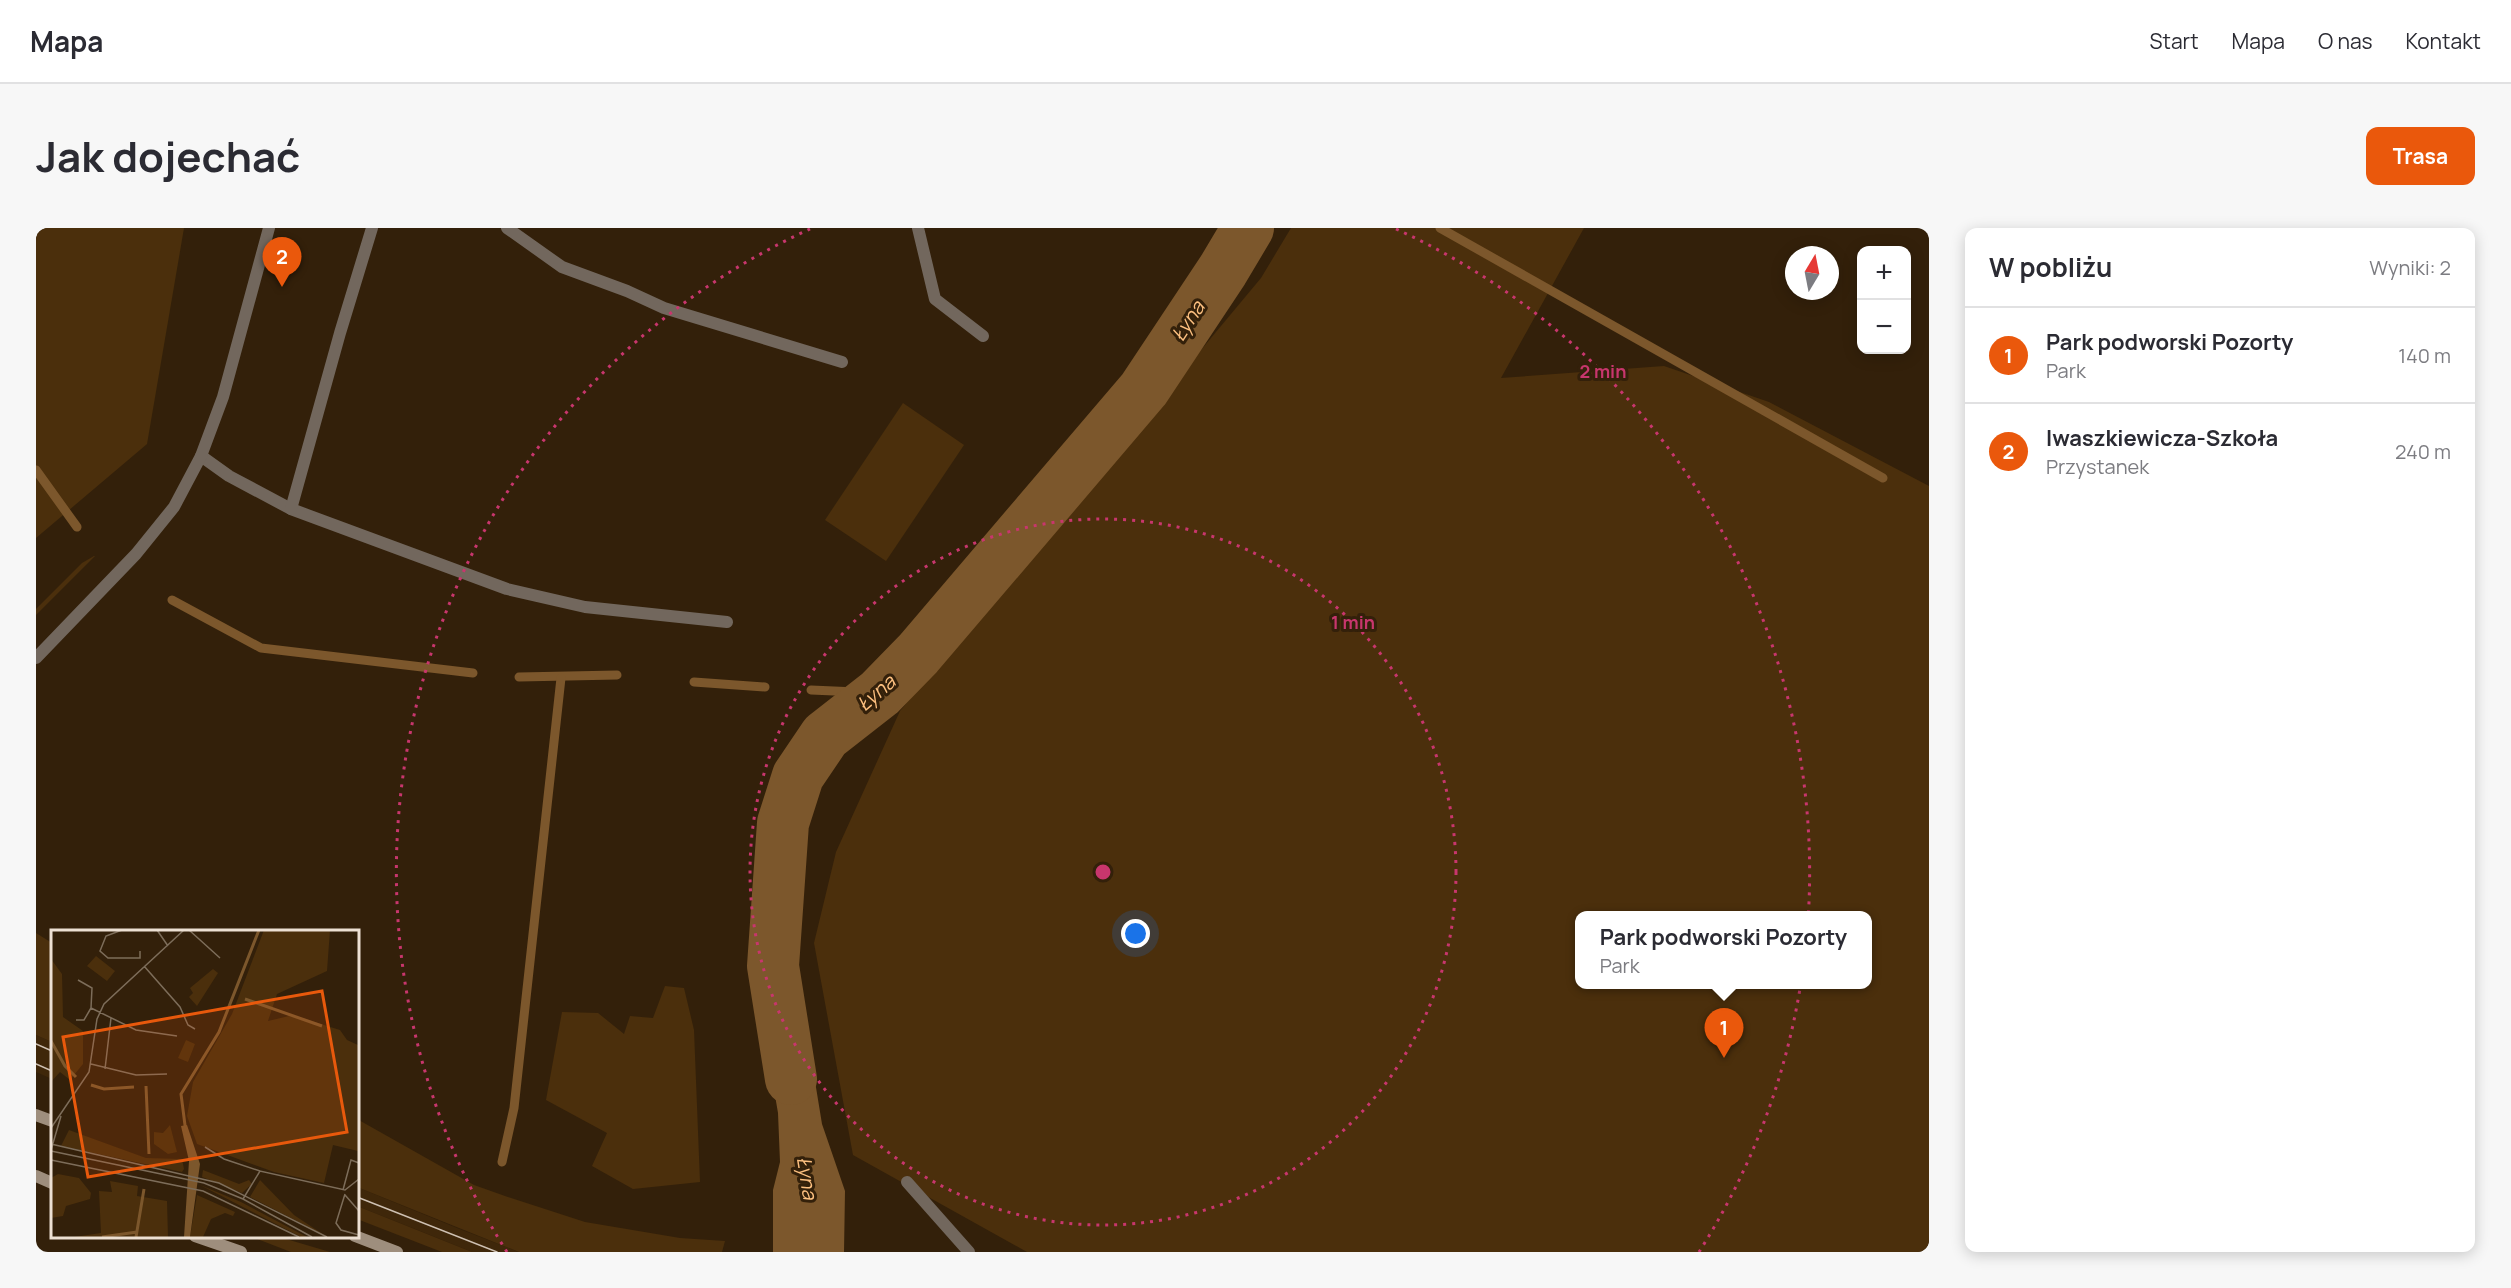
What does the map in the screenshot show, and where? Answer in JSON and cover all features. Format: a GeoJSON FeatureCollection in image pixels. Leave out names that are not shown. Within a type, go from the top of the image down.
{"type":"FeatureCollection","features":[{"type":"Feature","properties":{"kind":"main road"},"geometry":{"type":"LineString","coordinates":[[36,1115],[51,1121]]}},
{"type":"Feature","properties":{"kind":"main road"},"geometry":{"type":"LineString","coordinates":[[36,1176],[51,1183]]}},
{"type":"Feature","properties":{"kind":"main road"},"geometry":{"type":"LineString","coordinates":[[198,1237],[241,1252]]}},
{"type":"Feature","properties":{"kind":"main road"},"geometry":{"type":"LineString","coordinates":[[358,1237],[397,1252]]}},
{"type":"Feature","properties":{"kind":"street"},"geometry":{"type":"LineString","coordinates":[[36,658],[142,546],[174,507],[201,456],[223,397],[269,228]]}},
{"type":"Feature","properties":{"kind":"street"},"geometry":{"type":"LineString","coordinates":[[291,508],[339,333],[372,228]]}},
{"type":"Feature","properties":{"kind":"street"},"geometry":{"type":"LineString","coordinates":[[507,228],[562,267],[627,291],[663,308],[842,362]]}},
{"type":"Feature","properties":{"kind":"street"},"geometry":{"type":"LineString","coordinates":[[918,228],[935,299],[983,336]]}},
{"type":"Feature","properties":{"kind":"street"},"geometry":{"type":"LineString","coordinates":[[201,456],[229,476],[291,508],[507,589],[585,607],[727,622]]}},
{"type":"Feature","properties":{"kind":"street"},"geometry":{"type":"LineString","coordinates":[[907,1182],[969,1252]]}},
{"type":"Feature","properties":{"kind":"shaded area"},"geometry":{"type":"Polygon","coordinates":[[[36,228],[184,228],[147,444],[36,538],[36,228]]]}},
{"type":"Feature","properties":{"kind":"shaded area"},"geometry":{"type":"Polygon","coordinates":[[[1291,228],[1584,228],[1501,378],[1664,366],[1769,402],[1929,486],[1929,1252],[1027,1252],[853,1155],[814,943],[836,852],[900,711],[1261,278],[1291,228]]]}},
{"type":"Feature","properties":{"kind":"shaded area"},"geometry":{"type":"Polygon","coordinates":[[[903,403],[964,445],[886,561],[825,520],[903,403]]]}},
{"type":"Feature","properties":{"kind":"shaded area"},"geometry":{"type":"Polygon","coordinates":[[[94,556],[36,615],[36,609],[82,563],[94,556]]]}},
{"type":"Feature","properties":{"kind":"shaded area"},"geometry":{"type":"Polygon","coordinates":[[[36,933],[51,942],[51,1042],[36,1035],[36,933]]]}},
{"type":"Feature","properties":{"kind":"shaded area"},"geometry":{"type":"Polygon","coordinates":[[[665,986],[684,988],[694,1030],[700,1182],[633,1189],[592,1166],[607,1133],[546,1100],[562,1012],[598,1013],[624,1034],[630,1016],[653,1018],[665,986]]]}},
{"type":"Feature","properties":{"kind":"shaded area"},"geometry":{"type":"Polygon","coordinates":[[[36,1035],[51,1042],[51,1079],[36,1072],[36,1035]]]}},
{"type":"Feature","properties":{"kind":"shaded area"},"geometry":{"type":"Polygon","coordinates":[[[358,1120],[474,1185],[505,1196],[585,1222],[680,1238],[725,1241],[722,1252],[519,1252],[358,1187],[358,1120]]]}},
{"type":"Feature","properties":{"kind":"shaded area"},"geometry":{"type":"Polygon","coordinates":[[[358,1187],[519,1252],[472,1252],[358,1206],[358,1187]]]}},
{"type":"Feature","properties":{"kind":"shaded area"},"geometry":{"type":"Polygon","coordinates":[[[358,1206],[472,1252],[442,1252],[358,1219],[358,1206]]]}},
{"type":"Feature","properties":{"kind":"shaded area"},"geometry":{"type":"Polygon","coordinates":[[[252,1237],[279,1237],[330,1252],[291,1252],[252,1237]]]}},
{"type":"Feature","properties":{"kind":"water"},"geometry":{"type":"Polygon","coordinates":[[[760,1007],[803,1008],[822,1124],[845,1191],[844,1252],[773,1252],[773,1190],[780,1162],[778,1113],[760,1007]]]}},
{"type":"Feature","properties":{"kind":"waterway","name":"Łyna"},"geometry":{"type":"LineString","coordinates":[[791,1079],[773,966],[783,823],[798,776],[825,736],[880,693],[918,654],[1144,389],[1248,228]]}},
{"type":"Feature","properties":{"kind":"waterway"},"geometry":{"type":"LineString","coordinates":[[1440,228],[1883,478]]}},
{"type":"Feature","properties":{"kind":"waterway"},"geometry":{"type":"LineString","coordinates":[[36,470],[77,527]]}},
{"type":"Feature","properties":{"kind":"waterway"},"geometry":{"type":"LineString","coordinates":[[172,600],[261,648],[473,673]]}},
{"type":"Feature","properties":{"kind":"waterway"},"geometry":{"type":"LineString","coordinates":[[519,677],[617,675]]}},
{"type":"Feature","properties":{"kind":"waterway"},"geometry":{"type":"LineString","coordinates":[[502,1162],[514,1108],[561,678]]}},
{"type":"Feature","properties":{"kind":"waterway"},"geometry":{"type":"LineString","coordinates":[[694,682],[765,687]]}},
{"type":"Feature","properties":{"kind":"waterway"},"geometry":{"type":"LineString","coordinates":[[811,690],[880,693]]}},
{"type":"Feature","properties":{"kind":"tram line"},"geometry":{"type":"LineString","coordinates":[[36,1044],[51,1051]]}},
{"type":"Feature","properties":{"kind":"tram line"},"geometry":{"type":"LineString","coordinates":[[36,1064],[51,1071]]}},
{"type":"Feature","properties":{"kind":"tram line"},"geometry":{"type":"LineString","coordinates":[[358,1197],[497,1252]]}},
{"type":"Feature","properties":{"kind":"place","name":"Iwaszkiewicza-Szkoła"},"geometry":{"type":"Point","coordinates":[282,287]}},
{"type":"Feature","properties":{"kind":"place","name":"Park podworski Pozorty"},"geometry":{"type":"Point","coordinates":[1724,1058]}}]}
